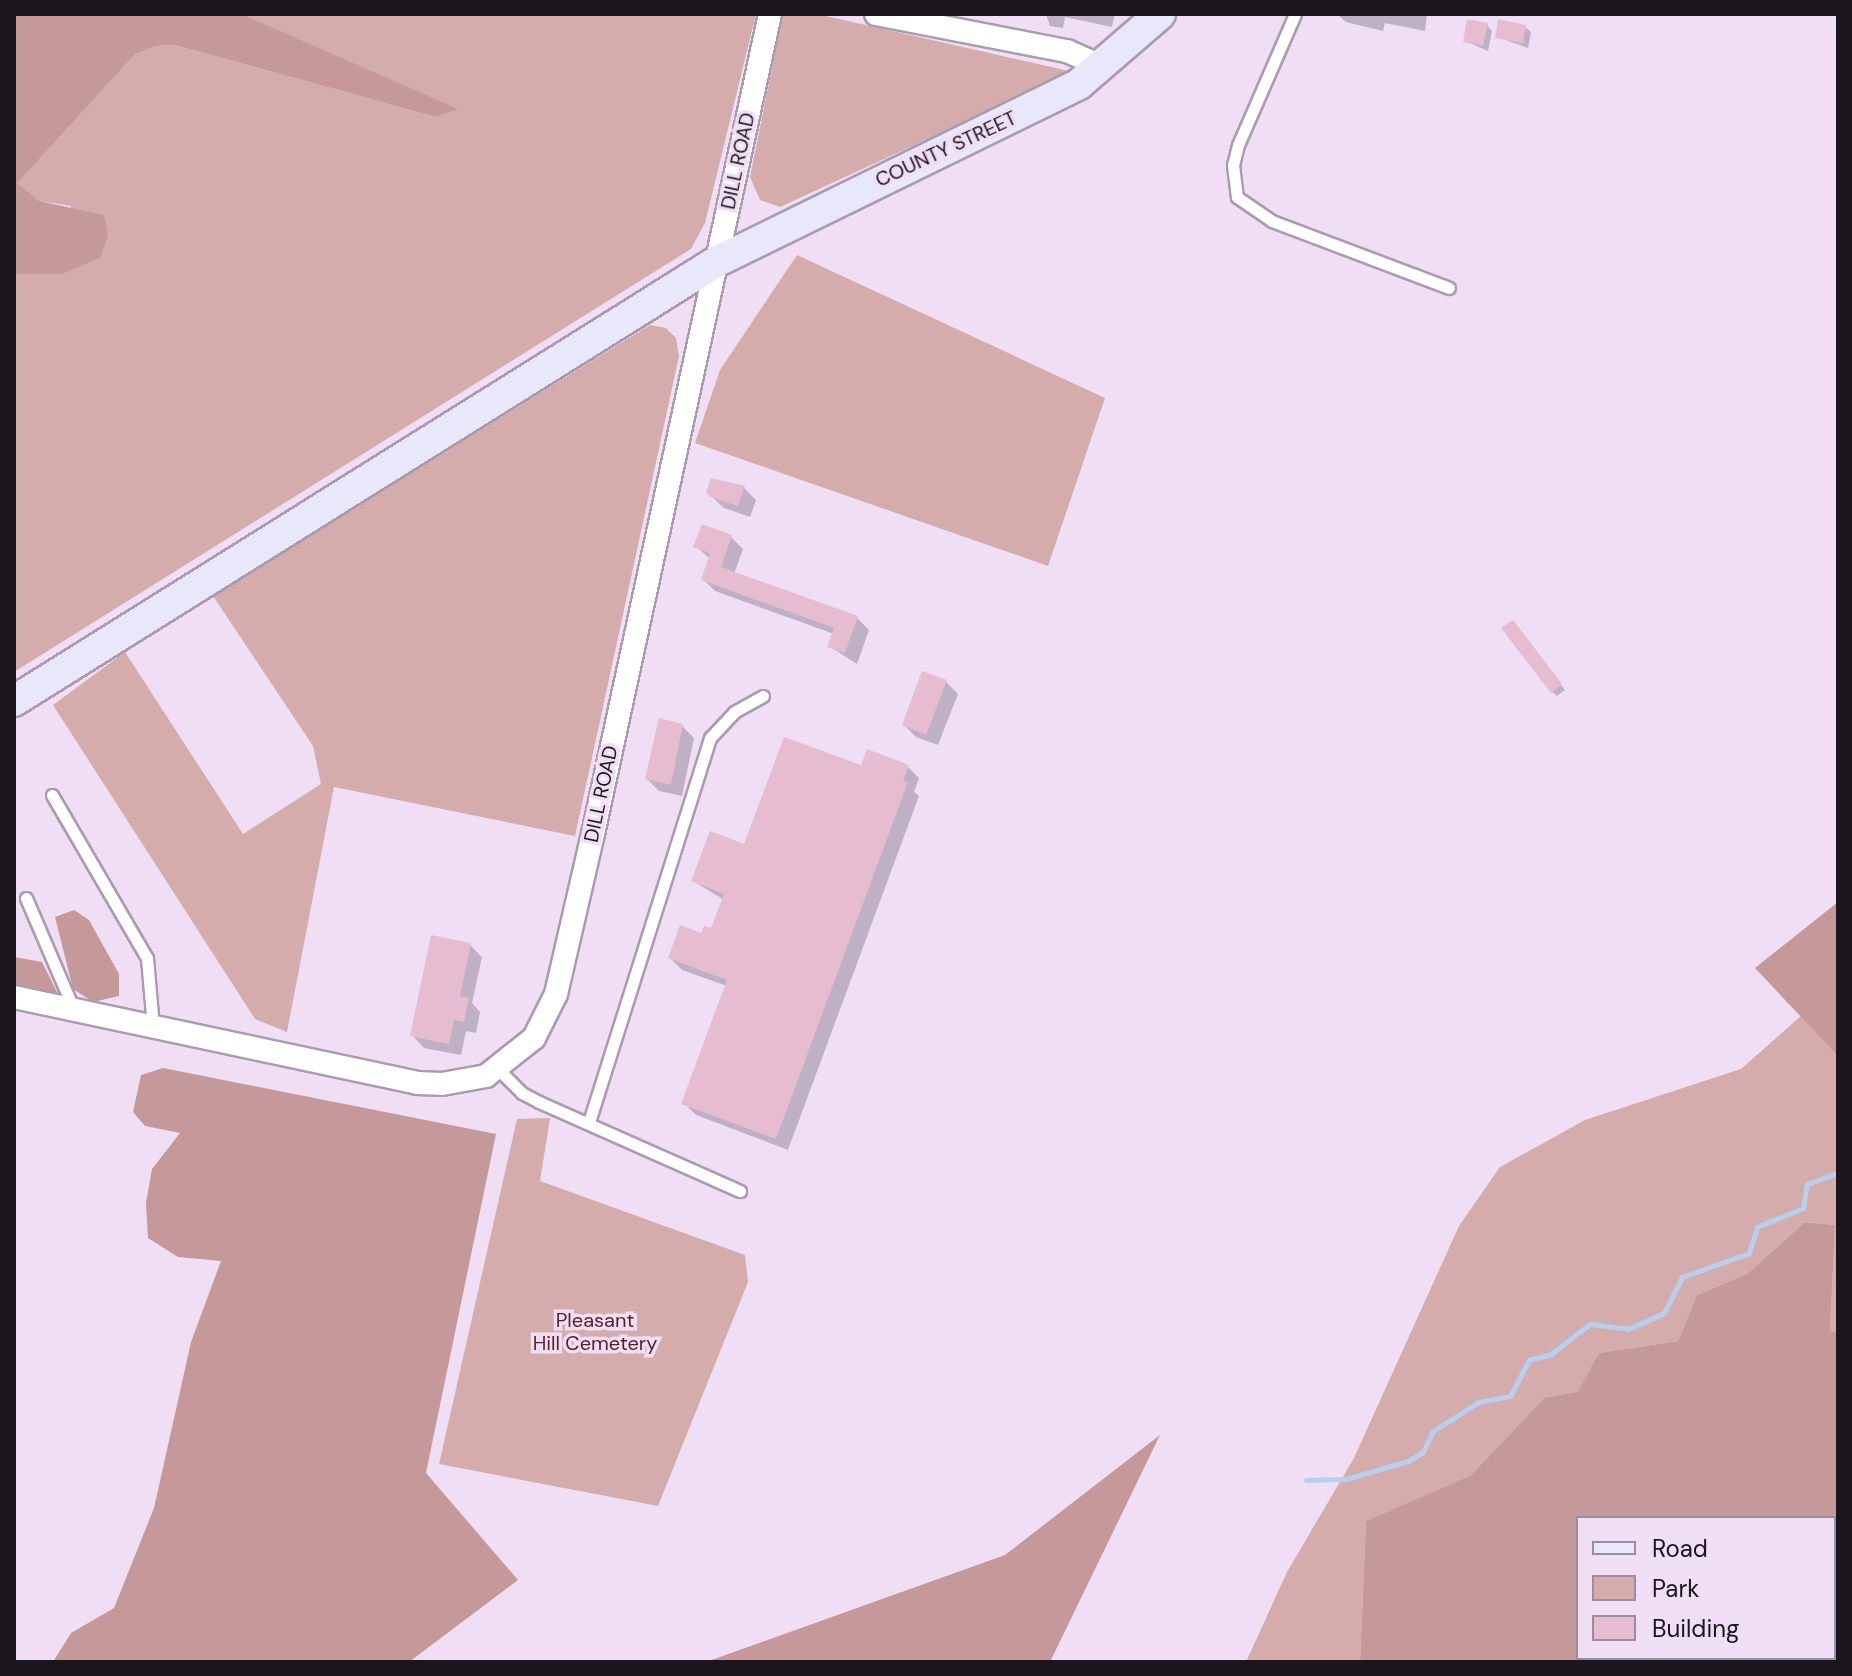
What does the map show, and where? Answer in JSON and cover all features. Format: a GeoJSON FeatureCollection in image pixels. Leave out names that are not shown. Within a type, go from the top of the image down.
{"type":"FeatureCollection","features":[{"type":"Feature","properties":{"kind":"street","name":"DILL ROAD"},"geometry":{"type":"LineString","coordinates":[[14,997],[417,1083],[467,1081],[499,1070],[534,1038],[556,994],[770,14]]}},
{"type":"Feature","properties":{"kind":"street"},"geometry":{"type":"LineString","coordinates":[[876,14],[1067,51],[1103,67]]}},
{"type":"Feature","properties":{"kind":"street","name":"COUNTY STREET"},"geometry":{"type":"LineString","coordinates":[[14,701],[716,262],[1047,102],[1103,67],[1160,14]]}},
{"type":"Feature","properties":{"kind":"lane"},"geometry":{"type":"LineString","coordinates":[[1295,14],[1238,145],[1233,165],[1237,197],[1272,221],[1449,288]]}},
{"type":"Feature","properties":{"kind":"lane"},"geometry":{"type":"LineString","coordinates":[[589,1122],[710,738],[734,712],[763,696]]}},
{"type":"Feature","properties":{"kind":"lane"},"geometry":{"type":"LineString","coordinates":[[52,795],[147,958],[153,1027]]}},
{"type":"Feature","properties":{"kind":"lane"},"geometry":{"type":"LineString","coordinates":[[26,898],[74,1010]]}},
{"type":"Feature","properties":{"kind":"lane"},"geometry":{"type":"LineString","coordinates":[[499,1070],[522,1093],[740,1191]]}},
{"type":"Feature","properties":{"kind":"green space"},"geometry":{"type":"Polygon","coordinates":[[[242,14],[756,14],[705,223],[691,249],[14,672],[14,274],[61,274],[71,206],[39,201],[16,183],[135,54],[156,46],[175,45],[436,117],[457,109],[242,14]]]}},
{"type":"Feature","properties":{"kind":"green space"},"geometry":{"type":"Polygon","coordinates":[[[783,14],[817,14],[1073,72],[780,207],[760,200],[750,177],[783,14]]]}},
{"type":"Feature","properties":{"kind":"green space"},"geometry":{"type":"Polygon","coordinates":[[[797,255],[1105,398],[1048,566],[695,443],[720,370],[797,255]]]}},
{"type":"Feature","properties":{"kind":"green space"},"geometry":{"type":"Polygon","coordinates":[[[650,325],[666,328],[676,338],[679,356],[575,836],[334,787],[287,1032],[255,1019],[53,705],[125,652],[243,834],[321,784],[313,746],[213,596],[650,325]]]}},
{"type":"Feature","properties":{"kind":"green space"},"geometry":{"type":"Polygon","coordinates":[[[1801,1016],[1838,1056],[1838,1332],[1830,1332],[1835,1225],[1805,1222],[1747,1274],[1697,1295],[1678,1341],[1599,1353],[1578,1393],[1544,1398],[1471,1475],[1366,1521],[1360,1662],[1246,1662],[1287,1572],[1354,1458],[1459,1226],[1500,1167],[1585,1120],[1741,1069],[1801,1016]]]}},
{"type":"Feature","properties":{"kind":"green space","name":"Pleasant Hill Cemetery"},"geometry":{"type":"Polygon","coordinates":[[[550,1118],[540,1181],[745,1255],[748,1282],[658,1506],[439,1464],[517,1119],[550,1118]]]}},
{"type":"Feature","properties":{"kind":"shaded area"},"geometry":{"type":"Polygon","coordinates":[[[14,14],[242,14],[458,109],[436,117],[175,45],[156,46],[135,54],[17,183],[39,201],[104,215],[108,235],[100,258],[61,274],[14,274],[14,14]]]}},
{"type":"Feature","properties":{"kind":"shaded area"},"geometry":{"type":"Polygon","coordinates":[[[1838,902],[1838,1056],[1755,968],[1838,902]]]}},
{"type":"Feature","properties":{"kind":"shaded area"},"geometry":{"type":"Polygon","coordinates":[[[74,910],[89,920],[119,974],[119,996],[93,1002],[73,989],[55,917],[74,910]]]}},
{"type":"Feature","properties":{"kind":"shaded area"},"geometry":{"type":"Polygon","coordinates":[[[14,957],[42,962],[58,994],[14,985],[14,957]]]}},
{"type":"Feature","properties":{"kind":"shaded area"},"geometry":{"type":"Polygon","coordinates":[[[163,1068],[496,1134],[426,1473],[518,1580],[409,1662],[53,1662],[71,1633],[114,1608],[154,1508],[191,1342],[221,1261],[178,1257],[148,1238],[146,1203],[152,1169],[180,1133],[145,1126],[133,1112],[141,1075],[163,1068]]]}},
{"type":"Feature","properties":{"kind":"shaded area"},"geometry":{"type":"Polygon","coordinates":[[[1805,1222],[1835,1225],[1830,1332],[1838,1332],[1838,1662],[1360,1662],[1366,1521],[1471,1475],[1544,1398],[1578,1392],[1599,1353],[1678,1341],[1697,1295],[1747,1274],[1805,1222]]]}},
{"type":"Feature","properties":{"kind":"shaded area"},"geometry":{"type":"Polygon","coordinates":[[[1160,1435],[1050,1662],[706,1662],[1005,1555],[1160,1435]]]}},
{"type":"Feature","properties":{"kind":"building"},"geometry":{"type":"Polygon","coordinates":[[[1467,19],[1488,23],[1483,46],[1463,42],[1467,19]]]}},
{"type":"Feature","properties":{"kind":"building"},"geometry":{"type":"Polygon","coordinates":[[[1498,19],[1526,25],[1523,43],[1495,38],[1498,19]]]}},
{"type":"Feature","properties":{"kind":"building"},"geometry":{"type":"Polygon","coordinates":[[[711,478],[745,486],[738,506],[710,497],[706,492],[711,478]]]}},
{"type":"Feature","properties":{"kind":"building"},"geometry":{"type":"Polygon","coordinates":[[[702,524],[732,535],[721,567],[858,616],[845,653],[827,647],[834,628],[701,580],[710,553],[693,547],[702,524]]]}},
{"type":"Feature","properties":{"kind":"building"},"geometry":{"type":"Polygon","coordinates":[[[1513,620],[1562,684],[1551,693],[1501,628],[1513,620]]]}},
{"type":"Feature","properties":{"kind":"building"},"geometry":{"type":"Polygon","coordinates":[[[922,671],[947,680],[926,735],[902,725],[922,671]]]}},
{"type":"Feature","properties":{"kind":"building"},"geometry":{"type":"Polygon","coordinates":[[[659,718],[683,724],[671,785],[645,779],[659,718]]]}},
{"type":"Feature","properties":{"kind":"building"},"geometry":{"type":"Polygon","coordinates":[[[784,737],[861,765],[867,749],[909,765],[903,781],[908,782],[776,1139],[681,1104],[727,980],[668,958],[680,925],[701,933],[704,926],[711,928],[724,894],[691,881],[710,831],[744,844],[784,737]]]}},
{"type":"Feature","properties":{"kind":"building"},"geometry":{"type":"Polygon","coordinates":[[[431,935],[471,943],[460,996],[469,998],[464,1022],[454,1020],[449,1044],[410,1036],[431,935]]]}},
{"type":"Feature","properties":{"kind":"waterway"},"geometry":{"type":"LineString","coordinates":[[1306,1480],[1346,1479],[1408,1461],[1423,1452],[1433,1431],[1479,1402],[1510,1396],[1529,1360],[1551,1354],[1590,1324],[1628,1329],[1664,1313],[1682,1277],[1749,1253],[1757,1227],[1803,1208],[1807,1184],[1838,1173]]}}]}
